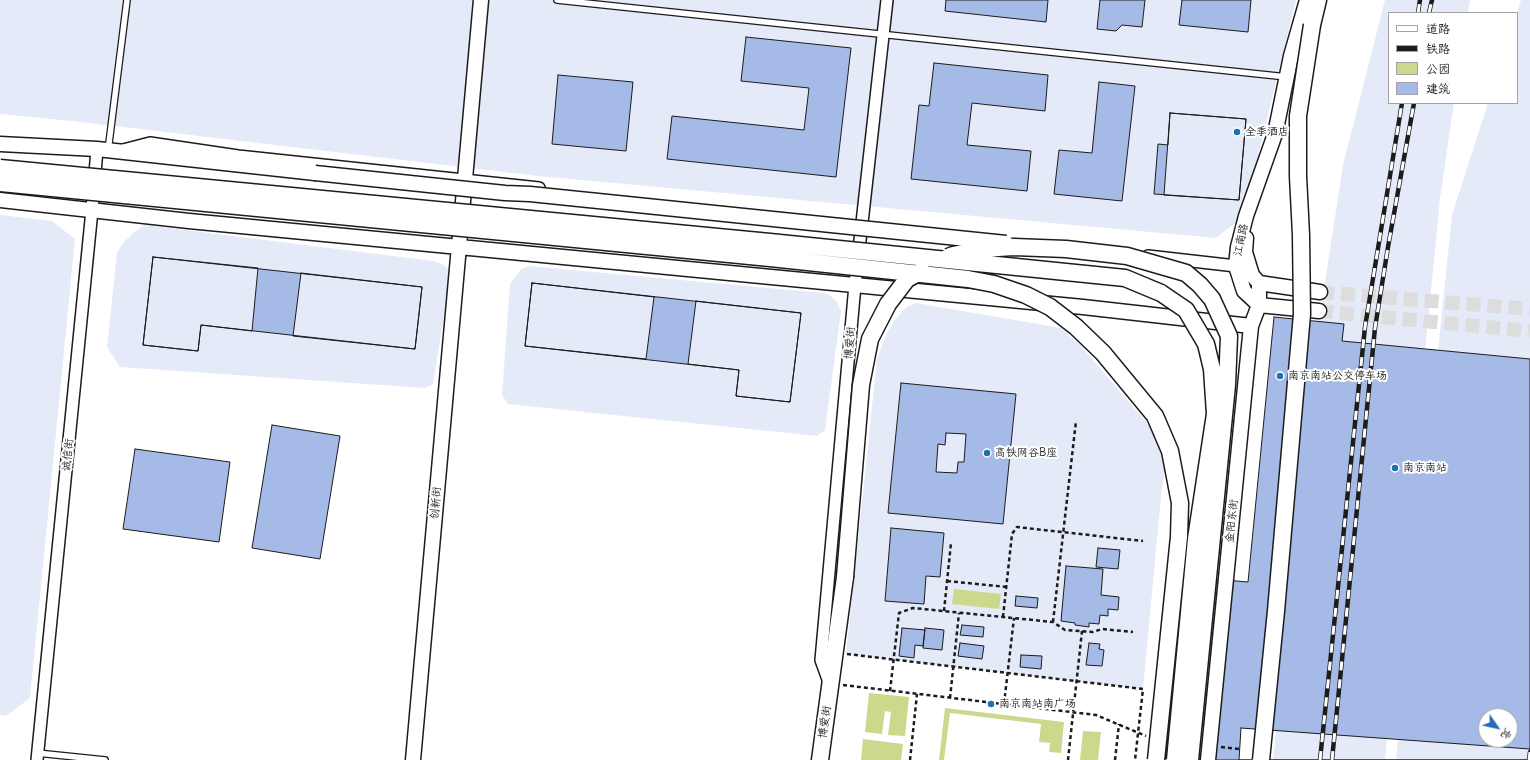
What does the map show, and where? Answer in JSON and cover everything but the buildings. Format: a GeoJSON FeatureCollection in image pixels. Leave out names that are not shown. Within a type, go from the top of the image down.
{"type":"FeatureCollection","features":[{"type":"Feature","properties":{"kind":"main road"},"geometry":{"type":"LineString","coordinates":[[1261,760],[1276,611],[1302,314],[1301,235],[1298,176],[1298,116],[1312,25],[1318,0]]}},
{"type":"Feature","properties":{"kind":"main road"},"geometry":{"type":"LineString","coordinates":[[0,168],[754,240],[1125,278],[1161,293],[1186,310],[1206,344],[1212,368],[1215,414],[1196,539],[1175,760]]}},
{"type":"Feature","properties":{"kind":"main road"},"geometry":{"type":"LineString","coordinates":[[0,183],[762,257],[968,279],[994,284],[1026,295],[1050,308],[1076,327],[1103,353],[1156,416],[1170,451],[1180,503],[1179,537],[1156,760]]}},
{"type":"Feature","properties":{"kind":"main road","name":"博爱街"},"geometry":{"type":"LineString","coordinates":[[820,760],[837,681],[861,384],[870,339],[888,304],[908,279],[953,255],[982,249],[1014,247],[1066,249],[1127,256],[1186,273],[1200,285],[1212,299],[1230,336],[1226,393],[1190,760]]}},
{"type":"Feature","properties":{"kind":"street","name":"创新街"},"geometry":{"type":"LineString","coordinates":[[413,760],[481,0]]}},
{"type":"Feature","properties":{"kind":"street","name":"博爱街"},"geometry":{"type":"LineString","coordinates":[[837,681],[821,660],[855,285],[887,0]]}},
{"type":"Feature","properties":{"kind":"street","name":"江南路"},"geometry":{"type":"LineString","coordinates":[[1258,305],[1244,291],[1242,264],[1238,247],[1246,216],[1275,134],[1287,77],[1307,0]]}},
{"type":"Feature","properties":{"kind":"street"},"geometry":{"type":"LineString","coordinates":[[107,150],[150,143],[238,156],[1242,264]]}},
{"type":"Feature","properties":{"kind":"street"},"geometry":{"type":"LineString","coordinates":[[0,144],[107,150],[505,193],[530,194],[1066,249]]}},
{"type":"Feature","properties":{"kind":"street","name":"诚信街"},"geometry":{"type":"LineString","coordinates":[[37,756],[92,210],[107,150]]}},
{"type":"Feature","properties":{"kind":"street"},"geometry":{"type":"LineString","coordinates":[[0,200],[189,221],[1083,307],[1251,326]]}},
{"type":"Feature","properties":{"kind":"street","name":"江南路"},"geometry":{"type":"LineString","coordinates":[[1242,264],[1259,283]]}},
{"type":"Feature","properties":{"kind":"street"},"geometry":{"type":"LineString","coordinates":[[1259,283],[1320,292]]}},
{"type":"Feature","properties":{"kind":"street","name":"金阳东街"},"geometry":{"type":"LineString","coordinates":[[1209,753],[1251,326],[1258,305],[1259,283]]}},
{"type":"Feature","properties":{"kind":"street"},"geometry":{"type":"LineString","coordinates":[[1258,305],[1319,311]]}},
{"type":"Feature","properties":{"kind":"lane"},"geometry":{"type":"LineString","coordinates":[[107,150],[126,0]]}},
{"type":"Feature","properties":{"kind":"lane"},"geometry":{"type":"LineString","coordinates":[[558,0],[1287,77]]}},
{"type":"Feature","properties":{"kind":"lane"},"geometry":{"type":"LineString","coordinates":[[37,756],[105,760]]}},
{"type":"Feature","properties":{"kind":"path"},"geometry":{"type":"LineString","coordinates":[[1053,622],[1076,421]]}},
{"type":"Feature","properties":{"kind":"path"},"geometry":{"type":"LineString","coordinates":[[1003,617],[1012,534],[1017,527],[1143,541]]}},
{"type":"Feature","properties":{"kind":"path"},"geometry":{"type":"LineString","coordinates":[[944,611],[951,543]]}},
{"type":"Feature","properties":{"kind":"path"},"geometry":{"type":"LineString","coordinates":[[947,581],[1007,587]]}},
{"type":"Feature","properties":{"kind":"path"},"geometry":{"type":"LineString","coordinates":[[890,691],[899,613],[913,608],[1053,622],[1065,630],[1093,632],[1102,629],[1134,632]]}},
{"type":"Feature","properties":{"kind":"path"},"geometry":{"type":"LineString","coordinates":[[950,698],[959,613]]}},
{"type":"Feature","properties":{"kind":"path"},"geometry":{"type":"LineString","coordinates":[[1004,704],[1014,618]]}},
{"type":"Feature","properties":{"kind":"path"},"geometry":{"type":"LineString","coordinates":[[1068,760],[1082,631]]}},
{"type":"Feature","properties":{"kind":"path"},"geometry":{"type":"LineString","coordinates":[[846,654],[1143,689],[1135,760]]}},
{"type":"Feature","properties":{"kind":"path"},"geometry":{"type":"LineString","coordinates":[[837,681],[843,685],[1096,715],[1158,741]]}},
{"type":"Feature","properties":{"kind":"path"},"geometry":{"type":"LineString","coordinates":[[910,760],[918,694]]}},
{"type":"Feature","properties":{"kind":"path"},"geometry":{"type":"LineString","coordinates":[[1115,760],[1119,724]]}},
{"type":"Feature","properties":{"kind":"path"},"geometry":{"type":"LineString","coordinates":[[1209,753],[1240,749]]}},
{"type":"Feature","properties":{"kind":"shaded area"},"geometry":{"type":"Polygon","coordinates":[[[0,0],[1296,0],[1243,217],[1216,238],[538,176],[72,121],[0,114],[0,0]]]}},
{"type":"Feature","properties":{"kind":"shaded area"},"geometry":{"type":"Polygon","coordinates":[[[1385,0],[1470,0],[1468,12],[1388,12],[1388,104],[1454,104],[1440,198],[1385,760],[1273,760],[1317,335],[1343,165],[1385,0]]]}},
{"type":"Feature","properties":{"kind":"shaded area"},"geometry":{"type":"Polygon","coordinates":[[[1521,0],[1530,0],[1530,760],[1396,760],[1452,215],[1488,104],[1518,104],[1517,12],[1521,0]]]}},
{"type":"Feature","properties":{"kind":"shaded area"},"geometry":{"type":"Polygon","coordinates":[[[0,215],[52,221],[75,239],[30,698],[6,716],[0,715],[0,215]]]}},
{"type":"Feature","properties":{"kind":"shaded area"},"geometry":{"type":"Polygon","coordinates":[[[145,225],[433,261],[444,265],[448,270],[450,278],[433,384],[425,388],[120,367],[107,347],[117,253],[123,243],[134,232],[145,225]]]}},
{"type":"Feature","properties":{"kind":"shaded area"},"geometry":{"type":"Polygon","coordinates":[[[528,266],[823,293],[831,296],[837,302],[841,311],[825,430],[817,436],[508,404],[502,395],[510,284],[521,269],[528,266]]]}},
{"type":"Feature","properties":{"kind":"shaded area","name":"高铁网谷B座"},"geometry":{"type":"Polygon","coordinates":[[[916,303],[1061,328],[1080,345],[1148,424],[1163,448],[1165,468],[1161,496],[1143,689],[846,654],[877,359],[886,335],[897,317],[907,307],[916,303]]]}},
{"type":"Feature","properties":{"kind":"green space"},"geometry":{"type":"Polygon","coordinates":[[[954,589],[1001,594],[999,609],[952,604],[954,589]]]}},
{"type":"Feature","properties":{"kind":"green space"},"geometry":{"type":"Polygon","coordinates":[[[869,693],[909,697],[905,736],[888,735],[891,712],[885,711],[882,734],[865,732],[869,693]]]}},
{"type":"Feature","properties":{"kind":"green space"},"geometry":{"type":"Polygon","coordinates":[[[945,708],[1064,722],[1061,753],[1049,752],[1050,743],[1039,742],[1041,724],[950,713],[944,760],[939,760],[945,708]]]}},
{"type":"Feature","properties":{"kind":"green space"},"geometry":{"type":"Polygon","coordinates":[[[1083,731],[1101,732],[1098,760],[1080,760],[1083,731]]]}},
{"type":"Feature","properties":{"kind":"green space"},"geometry":{"type":"Polygon","coordinates":[[[863,739],[903,744],[901,760],[861,760],[863,739]]]}},
{"type":"Feature","properties":{"kind":"tunnel"},"geometry":{"type":"LineString","coordinates":[[1320,292],[1530,309]]}},
{"type":"Feature","properties":{"kind":"tunnel"},"geometry":{"type":"LineString","coordinates":[[1319,311],[1530,331]]}},
{"type":"Feature","properties":{"kind":"railway"},"geometry":{"type":"LineString","coordinates":[[1418,12],[1420,0]]}},
{"type":"Feature","properties":{"kind":"railway"},"geometry":{"type":"LineString","coordinates":[[1429,12],[1432,0]]}},
{"type":"Feature","properties":{"kind":"railway"},"geometry":{"type":"LineString","coordinates":[[1320,760],[1365,327],[1402,104]]}},
{"type":"Feature","properties":{"kind":"railway"},"geometry":{"type":"LineString","coordinates":[[1332,760],[1375,328],[1414,104]]}},
{"type":"Feature","properties":{"kind":"railway"},"geometry":{"type":"LineString","coordinates":[[1529,760],[1530,752]]}},
{"type":"Feature","properties":{"kind":"place","name":"全季酒店"},"geometry":{"type":"Point","coordinates":[1237,132]}},
{"type":"Feature","properties":{"kind":"place","name":"南京南站公交停车场"},"geometry":{"type":"Point","coordinates":[1280,376]}},
{"type":"Feature","properties":{"kind":"place","name":"高铁网谷B座"},"geometry":{"type":"Point","coordinates":[987,453]}},
{"type":"Feature","properties":{"kind":"place","name":"南京南站"},"geometry":{"type":"Point","coordinates":[1395,468]}},
{"type":"Feature","properties":{"kind":"place","name":"南京南站南广场"},"geometry":{"type":"Point","coordinates":[991,704]}}]}
